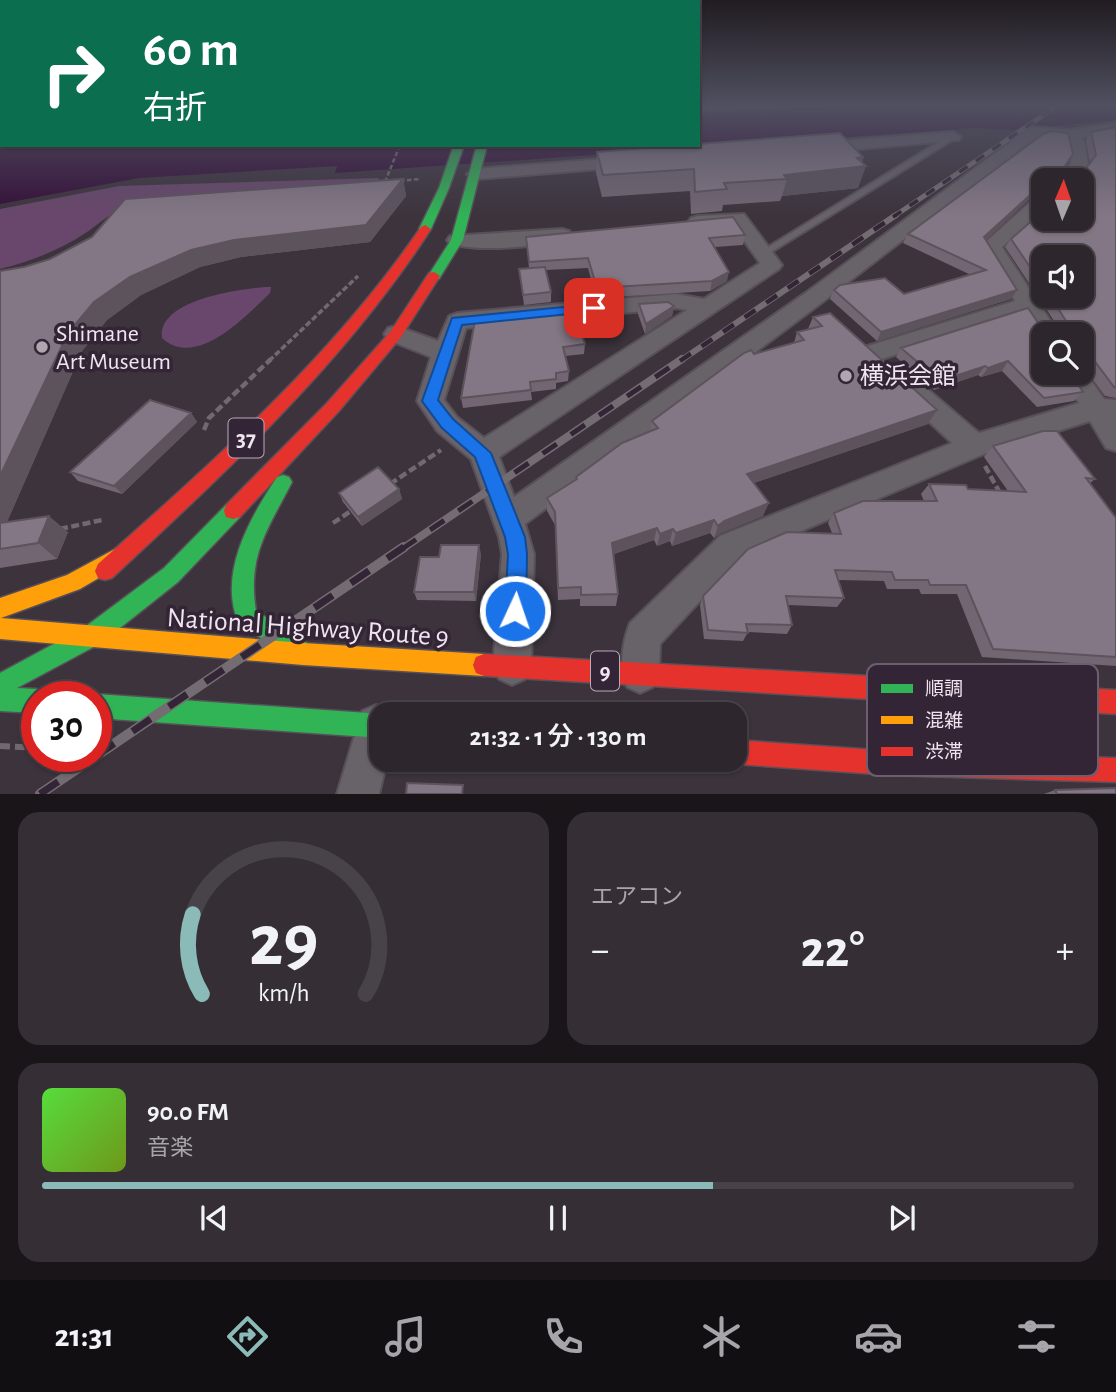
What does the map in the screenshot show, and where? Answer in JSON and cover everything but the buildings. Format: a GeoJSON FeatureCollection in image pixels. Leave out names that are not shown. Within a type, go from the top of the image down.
{"type":"FeatureCollection","features":[{"type":"Feature","properties":{"kind":"main road","name":"37"},"geometry":{"type":"LineString","coordinates":[[77,596],[332,354],[381,296],[412,252],[428,225],[452,171],[458,147]]}},
{"type":"Feature","properties":{"kind":"main road","name":"37"},"geometry":{"type":"LineString","coordinates":[[0,685],[93,635],[171,575],[324,416],[396,334],[428,289],[457,240],[482,147]]}},
{"type":"Feature","properties":{"kind":"main road"},"geometry":{"type":"LineString","coordinates":[[303,654],[246,617],[240,593],[242,561],[275,494],[287,477],[354,407],[396,334]]}},
{"type":"Feature","properties":{"kind":"main road"},"geometry":{"type":"LineString","coordinates":[[0,608],[73,582],[126,552]]}},
{"type":"Feature","properties":{"kind":"main road"},"geometry":{"type":"LineString","coordinates":[[23,647],[57,613]]}},
{"type":"Feature","properties":{"kind":"main road","name":"National Highway Route 9"},"geometry":{"type":"LineString","coordinates":[[0,628],[303,654],[867,687]]}},
{"type":"Feature","properties":{"kind":"main road"},"geometry":{"type":"LineString","coordinates":[[0,699],[21,700]]}},
{"type":"Feature","properties":{"kind":"main road","name":"National Highway Route 9"},"geometry":{"type":"LineString","coordinates":[[1098,701],[1116,702]]}},
{"type":"Feature","properties":{"kind":"main road"},"geometry":{"type":"LineString","coordinates":[[112,707],[369,725]]}},
{"type":"Feature","properties":{"kind":"main road"},"geometry":{"type":"LineString","coordinates":[[747,753],[867,761]]}},
{"type":"Feature","properties":{"kind":"main road"},"geometry":{"type":"LineString","coordinates":[[1098,769],[1116,770]]}},
{"type":"Feature","properties":{"kind":"street"},"geometry":{"type":"LineString","coordinates":[[803,149],[877,143]]}},
{"type":"Feature","properties":{"kind":"street"},"geometry":{"type":"LineString","coordinates":[[507,519],[812,299],[1019,143]]}},
{"type":"Feature","properties":{"kind":"street"},"geometry":{"type":"LineString","coordinates":[[1077,143],[1080,164],[1077,168]]}},
{"type":"Feature","properties":{"kind":"street"},"geometry":{"type":"LineString","coordinates":[[477,169],[653,160]]}},
{"type":"Feature","properties":{"kind":"street"},"geometry":{"type":"LineString","coordinates":[[1031,211],[991,246],[1039,322]]}},
{"type":"Feature","properties":{"kind":"street"},"geometry":{"type":"LineString","coordinates":[[483,453],[705,306],[772,265],[765,252],[737,218],[670,225]]}},
{"type":"Feature","properties":{"kind":"street"},"geometry":{"type":"LineString","coordinates":[[457,240],[496,241],[590,232]]}},
{"type":"Feature","properties":{"kind":"street"},"geometry":{"type":"LineString","coordinates":[[812,299],[831,318]]}},
{"type":"Feature","properties":{"kind":"street"},"geometry":{"type":"LineString","coordinates":[[512,666],[517,554],[515,537],[483,453],[447,424],[430,401],[457,321],[676,301],[705,306]]}},
{"type":"Feature","properties":{"kind":"street"},"geometry":{"type":"LineString","coordinates":[[870,354],[1028,305]]}},
{"type":"Feature","properties":{"kind":"street"},"geometry":{"type":"LineString","coordinates":[[396,334],[445,353]]}},
{"type":"Feature","properties":{"kind":"street"},"geometry":{"type":"LineString","coordinates":[[851,336],[974,446]]}},
{"type":"Feature","properties":{"kind":"street"},"geometry":{"type":"LineString","coordinates":[[1084,385],[1106,409],[1116,440]]}},
{"type":"Feature","properties":{"kind":"street"},"geometry":{"type":"LineString","coordinates":[[640,674],[643,636],[731,546],[974,446],[1050,421],[1106,409]]}},
{"type":"Feature","properties":{"kind":"street"},"geometry":{"type":"LineString","coordinates":[[358,793],[369,758]]}},
{"type":"Feature","properties":{"kind":"lane"},"geometry":{"type":"LineString","coordinates":[[765,252],[943,143]]}},
{"type":"Feature","properties":{"kind":"path"},"geometry":{"type":"LineString","coordinates":[[385,182],[399,147]]}},
{"type":"Feature","properties":{"kind":"path"},"geometry":{"type":"LineString","coordinates":[[374,183],[431,178]]}},
{"type":"Feature","properties":{"kind":"path"},"geometry":{"type":"LineString","coordinates":[[200,442],[209,418],[366,267]]}},
{"type":"Feature","properties":{"kind":"path"},"geometry":{"type":"LineString","coordinates":[[387,486],[462,436]]}},
{"type":"Feature","properties":{"kind":"path"},"geometry":{"type":"LineString","coordinates":[[974,446],[1007,507]]}},
{"type":"Feature","properties":{"kind":"path"},"geometry":{"type":"LineString","coordinates":[[333,523],[365,501]]}},
{"type":"Feature","properties":{"kind":"path"},"geometry":{"type":"LineString","coordinates":[[54,530],[95,524],[107,518]]}},
{"type":"Feature","properties":{"kind":"path"},"geometry":{"type":"LineString","coordinates":[[0,746],[21,747]]}},
{"type":"Feature","properties":{"kind":"shaded area"},"geometry":{"type":"Polygon","coordinates":[[[700,143],[763,143],[335,173],[337,166],[139,178],[0,204],[0,147],[700,147],[700,143]]]}},
{"type":"Feature","properties":{"kind":"shaded area"},"geometry":{"type":"Polygon","coordinates":[[[379,178],[377,189],[125,207],[56,249],[0,269],[0,209],[119,186],[379,178]]]}},
{"type":"Feature","properties":{"kind":"shaded area"},"geometry":{"type":"Polygon","coordinates":[[[271,287],[270,293],[248,314],[221,336],[205,344],[190,348],[176,346],[162,338],[164,325],[172,314],[185,306],[237,290],[271,287]]]}},
{"type":"Feature","properties":{"kind":"railway"},"geometry":{"type":"LineString","coordinates":[[893,217],[1002,143]]}},
{"type":"Feature","properties":{"kind":"railway"},"geometry":{"type":"LineString","coordinates":[[680,361],[896,215]]}},
{"type":"Feature","properties":{"kind":"railway"},"geometry":{"type":"LineString","coordinates":[[402,549],[682,359]]}},
{"type":"Feature","properties":{"kind":"railway"},"geometry":{"type":"LineString","coordinates":[[40,794],[404,547]]}},
{"type":"Feature","properties":{"kind":"traffic: fast"},"geometry":{"type":"LineString","coordinates":[[425,229],[444,188],[458,147]]}},
{"type":"Feature","properties":{"kind":"traffic: fast"},"geometry":{"type":"LineString","coordinates":[[434,276],[457,240],[481,147]]}},
{"type":"Feature","properties":{"kind":"traffic: fast"},"geometry":{"type":"LineString","coordinates":[[283,482],[263,515],[250,546],[245,562],[243,597],[246,617],[299,651]]}},
{"type":"Feature","properties":{"kind":"traffic: fast"},"geometry":{"type":"LineString","coordinates":[[0,685],[93,635],[171,575],[233,511]]}},
{"type":"Feature","properties":{"kind":"traffic: fast"},"geometry":{"type":"LineString","coordinates":[[0,699],[21,700]]}},
{"type":"Feature","properties":{"kind":"traffic: fast"},"geometry":{"type":"LineString","coordinates":[[112,707],[369,725]]}},
{"type":"Feature","properties":{"kind":"traffic: slow"},"geometry":{"type":"LineString","coordinates":[[0,608],[73,582],[126,552]]}},
{"type":"Feature","properties":{"kind":"traffic: slow"},"geometry":{"type":"LineString","coordinates":[[0,628],[303,654],[484,665]]}},
{"type":"Feature","properties":{"kind":"traffic: jam"},"geometry":{"type":"LineString","coordinates":[[105,571],[249,435],[320,363],[386,286],[425,229]]}},
{"type":"Feature","properties":{"kind":"traffic: jam"},"geometry":{"type":"LineString","coordinates":[[233,511],[333,407],[396,334],[434,276]]}},
{"type":"Feature","properties":{"kind":"traffic: jam"},"geometry":{"type":"LineString","coordinates":[[484,665],[867,687]]}},
{"type":"Feature","properties":{"kind":"traffic: jam"},"geometry":{"type":"LineString","coordinates":[[1098,701],[1116,702]]}},
{"type":"Feature","properties":{"kind":"traffic: jam"},"geometry":{"type":"LineString","coordinates":[[747,753],[867,761]]}},
{"type":"Feature","properties":{"kind":"traffic: jam"},"geometry":{"type":"LineString","coordinates":[[1098,769],[1116,770]]}},
{"type":"Feature","properties":{"kind":"place","name":"Shimane Art Museum"},"geometry":{"type":"Point","coordinates":[42,347]}},
{"type":"Feature","properties":{"kind":"place","name":"横浜会館"},"geometry":{"type":"Point","coordinates":[846,376]}},
{"type":"Feature","properties":{"kind":"route"},"geometry":{"type":"LineString","coordinates":[[515,611],[515,537],[483,453],[447,424],[430,401],[457,321],[594,308]]}}]}
